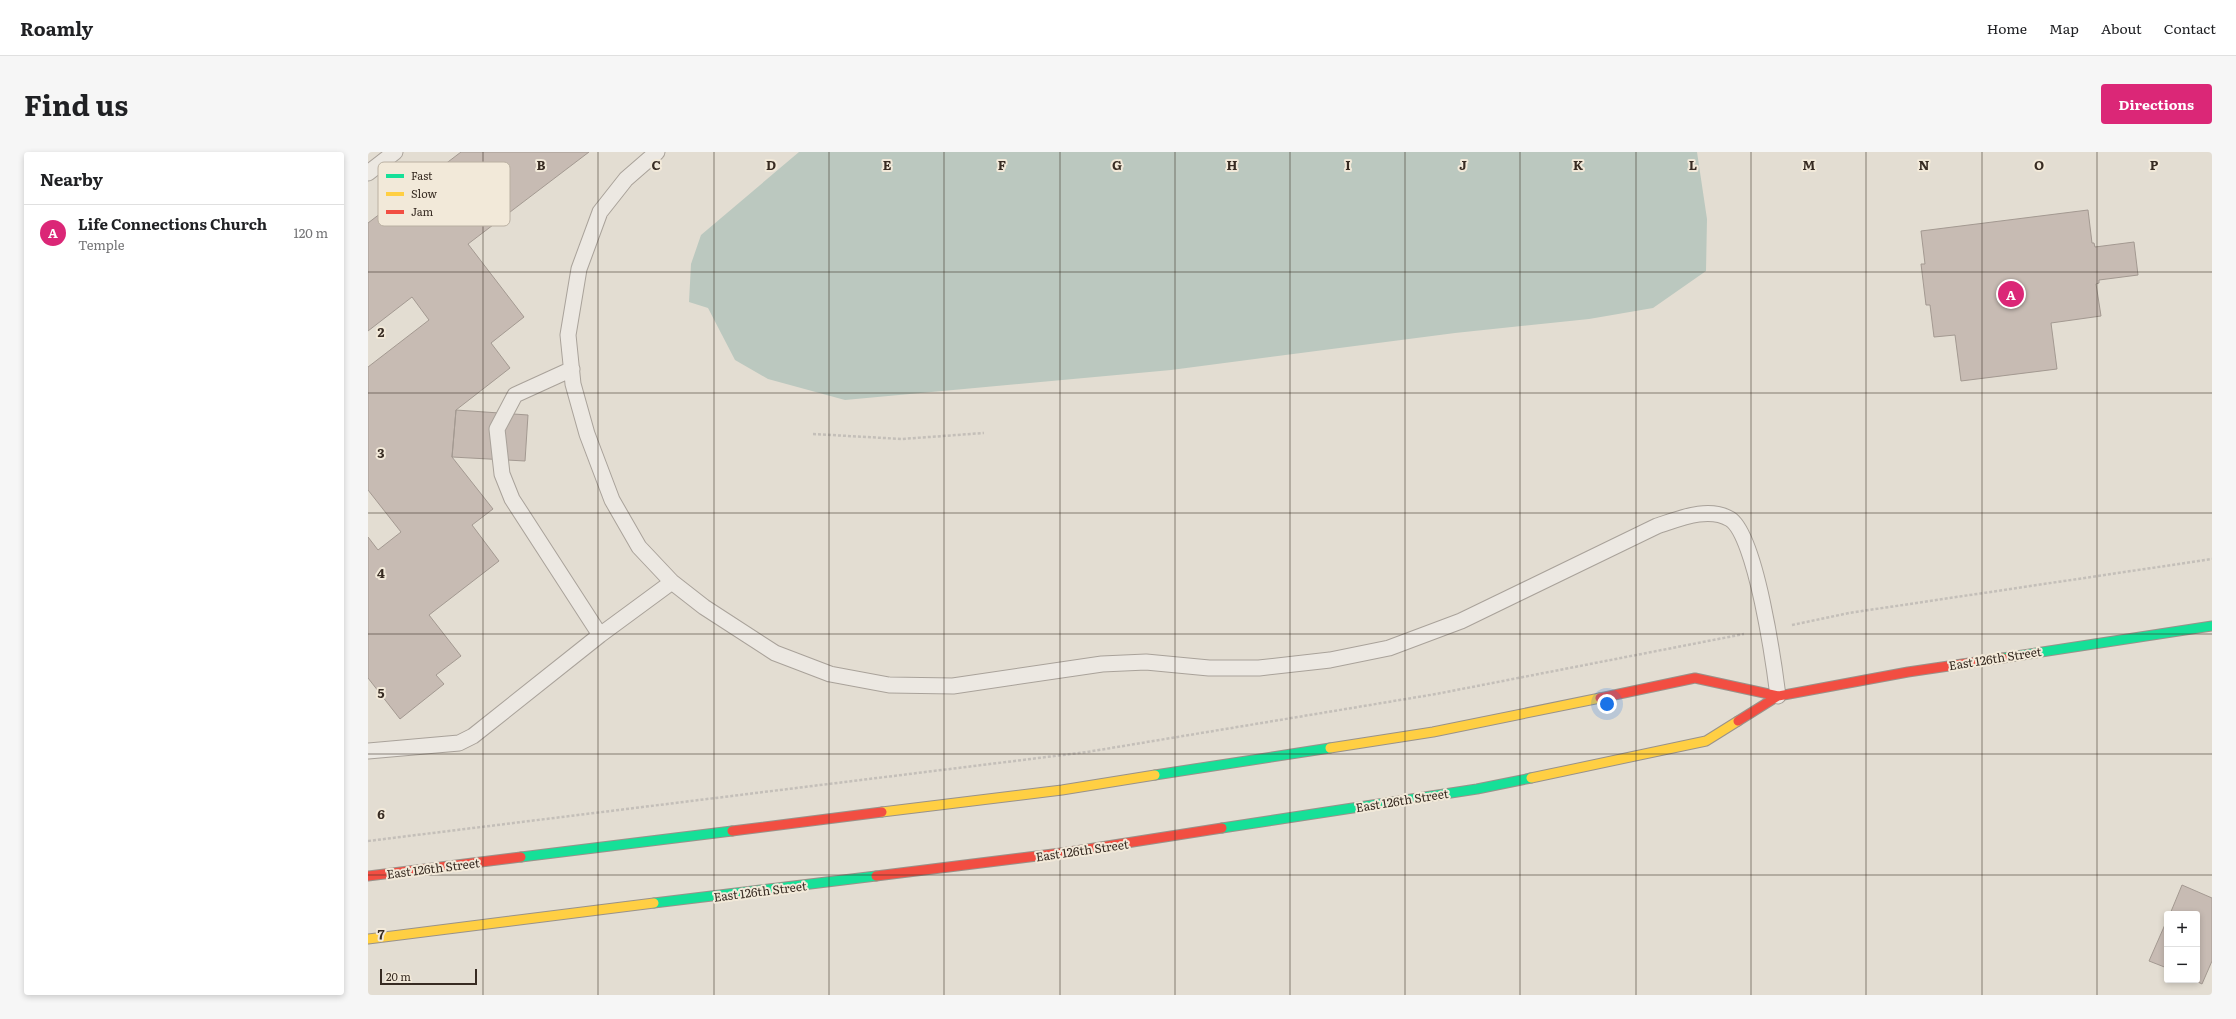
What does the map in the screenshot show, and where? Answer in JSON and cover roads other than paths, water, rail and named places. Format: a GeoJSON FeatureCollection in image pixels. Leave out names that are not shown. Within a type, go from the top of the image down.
{"type":"FeatureCollection","features":[{"type":"Feature","properties":{"kind":"main road","name":"East 126th Street"},"geometry":{"type":"LineString","coordinates":[[368,939],[1069,852],[1477,789],[1706,742],[1778,696],[1916,670],[2212,626]]}},
{"type":"Feature","properties":{"kind":"main road","name":"East 126th Street"},"geometry":{"type":"LineString","coordinates":[[368,876],[1062,790],[1433,732],[1695,678],[1778,696]]}},
{"type":"Feature","properties":{"kind":"lane"},"geometry":{"type":"LineString","coordinates":[[382,162],[395,152]]}},
{"type":"Feature","properties":{"kind":"lane"},"geometry":{"type":"LineString","coordinates":[[657,152],[626,179],[600,212],[578,269],[568,335],[573,384],[587,434],[612,500],[639,547],[672,582],[704,607],[775,653],[830,674],[889,685],[953,686],[1102,664],[1146,662],[1209,668],[1259,668],[1330,660],[1389,648],[1461,622],[1657,526],[1690,516],[1713,514],[1731,520],[1741,534],[1754,569],[1769,629],[1778,696]]}},
{"type":"Feature","properties":{"kind":"lane"},"geometry":{"type":"LineString","coordinates":[[368,173],[378,165]]}},
{"type":"Feature","properties":{"kind":"lane"},"geometry":{"type":"LineString","coordinates":[[572,369],[515,395],[497,429],[502,474],[512,499],[600,635]]}},
{"type":"Feature","properties":{"kind":"lane"},"geometry":{"type":"LineString","coordinates":[[368,751],[459,743],[486,726],[600,635],[672,582]]}},
{"type":"Feature","properties":{"kind":"place","name":"Life Connections Church"},"geometry":{"type":"Point","coordinates":[2011,294]}}]}
